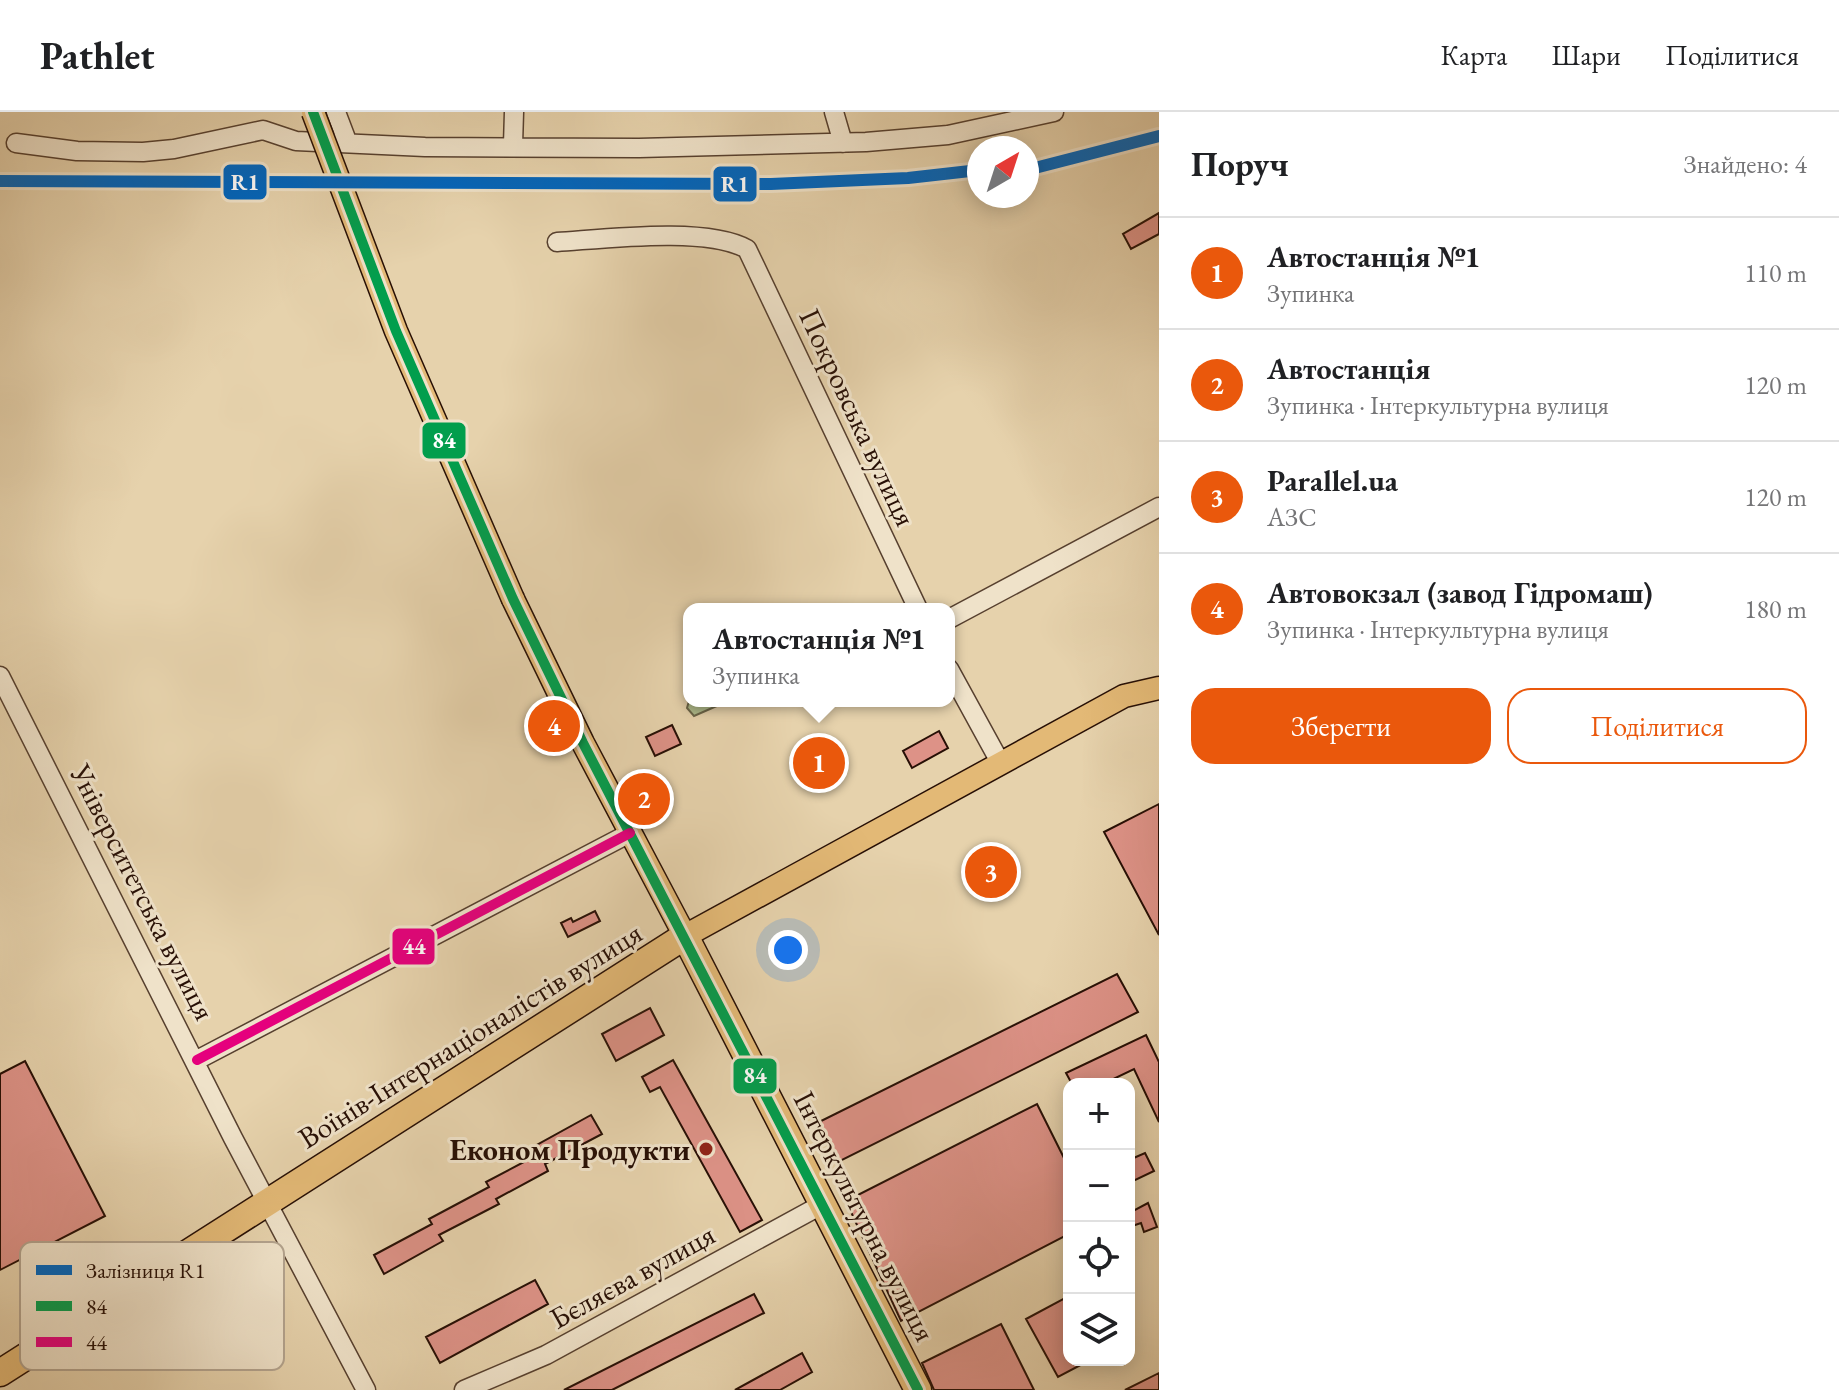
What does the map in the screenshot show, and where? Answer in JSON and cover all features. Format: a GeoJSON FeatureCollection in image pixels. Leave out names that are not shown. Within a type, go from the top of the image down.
{"type":"FeatureCollection","features":[{"type":"Feature","properties":{"kind":"highway","name":"Воїнів-Інтернаціоналістів вулиця"},"geometry":{"type":"LineString","coordinates":[[203,1242],[685,936]]}},
{"type":"Feature","properties":{"kind":"highway","name":"Інтеркультурна вулиця"},"geometry":{"type":"LineString","coordinates":[[685,936],[918,1390]]}},
{"type":"Feature","properties":{"kind":"highway","name":"Воїнів-Інтернаціоналістів вулиця"},"geometry":{"type":"LineString","coordinates":[[0,1373],[20,1360]]}},
{"type":"Feature","properties":{"kind":"main road","name":"Інтеркультурна вулиця"},"geometry":{"type":"LineString","coordinates":[[313,112],[396,331],[513,599],[685,936]]}},
{"type":"Feature","properties":{"kind":"main road","name":"Воїнів-Інтернаціоналістів вулиця"},"geometry":{"type":"LineString","coordinates":[[685,936],[1124,696],[1159,688]]}},
{"type":"Feature","properties":{"kind":"street"},"geometry":{"type":"LineString","coordinates":[[336,112],[347,141]]}},
{"type":"Feature","properties":{"kind":"street"},"geometry":{"type":"LineString","coordinates":[[513,145],[514,112]]}},
{"type":"Feature","properties":{"kind":"street"},"geometry":{"type":"LineString","coordinates":[[834,112],[843,143]]}},
{"type":"Feature","properties":{"kind":"street"},"geometry":{"type":"LineString","coordinates":[[16,143],[77,151],[143,152],[174,149],[263,130],[296,141],[425,147],[513,145],[639,148],[843,143],[948,135],[1054,112]]}},
{"type":"Feature","properties":{"kind":"street","name":"Покровська вулиця"},"geometry":{"type":"LineString","coordinates":[[557,242],[660,236],[714,239],[747,249],[915,603]]}},
{"type":"Feature","properties":{"kind":"street"},"geometry":{"type":"LineString","coordinates":[[955,616],[1159,507]]}},
{"type":"Feature","properties":{"kind":"street"},"geometry":{"type":"LineString","coordinates":[[955,680],[1000,762]]}},
{"type":"Feature","properties":{"kind":"street","name":"Університетська вулиця"},"geometry":{"type":"LineString","coordinates":[[2,687],[366,1390]]}},
{"type":"Feature","properties":{"kind":"street"},"geometry":{"type":"LineString","coordinates":[[197,1060],[630,833]]}},
{"type":"Feature","properties":{"kind":"street","name":"Бєляєва вулиця"},"geometry":{"type":"LineString","coordinates":[[464,1390],[546,1355],[823,1204]]}},
{"type":"Feature","properties":{"kind":"green space"},"geometry":{"type":"Polygon","coordinates":[[[687,707],[714,707],[694,716],[687,707]]]}},
{"type":"Feature","properties":{"kind":"building"},"geometry":{"type":"Polygon","coordinates":[[[1159,213],[1159,234],[1131,249],[1123,234],[1159,213]]]}},
{"type":"Feature","properties":{"kind":"building"},"geometry":{"type":"Polygon","coordinates":[[[672,725],[681,744],[655,756],[646,737],[672,725]]]}},
{"type":"Feature","properties":{"kind":"building"},"geometry":{"type":"Polygon","coordinates":[[[939,731],[948,748],[912,768],[903,751],[939,731]]]}},
{"type":"Feature","properties":{"kind":"building"},"geometry":{"type":"Polygon","coordinates":[[[1159,804],[1159,935],[1104,832],[1159,804]]]}},
{"type":"Feature","properties":{"kind":"building"},"geometry":{"type":"Polygon","coordinates":[[[595,911],[600,921],[568,937],[561,923],[571,918],[573,922],[595,911]]]}},
{"type":"Feature","properties":{"kind":"building"},"geometry":{"type":"Polygon","coordinates":[[[1117,974],[1138,1012],[836,1163],[817,1123],[1117,974]]]}},
{"type":"Feature","properties":{"kind":"building"},"geometry":{"type":"Polygon","coordinates":[[[650,1008],[664,1035],[616,1061],[602,1034],[650,1008]]]}},
{"type":"Feature","properties":{"kind":"building"},"geometry":{"type":"Polygon","coordinates":[[[1146,1035],[1159,1062],[1159,1122],[1134,1069],[1115,1078],[1069,1078],[1066,1073],[1146,1035]]]}},
{"type":"Feature","properties":{"kind":"building"},"geometry":{"type":"Polygon","coordinates":[[[673,1060],[762,1220],[740,1232],[660,1087],[650,1092],[642,1077],[673,1060]]]}},
{"type":"Feature","properties":{"kind":"building"},"geometry":{"type":"Polygon","coordinates":[[[25,1061],[105,1216],[54,1242],[20,1242],[20,1260],[0,1270],[0,1074],[25,1061]]]}},
{"type":"Feature","properties":{"kind":"building"},"geometry":{"type":"Polygon","coordinates":[[[1037,1104],[1063,1156],[1063,1237],[901,1321],[846,1201],[1037,1104]]]}},
{"type":"Feature","properties":{"kind":"building"},"geometry":{"type":"Polygon","coordinates":[[[591,1115],[602,1134],[545,1164],[548,1171],[496,1199],[499,1204],[439,1235],[443,1241],[384,1274],[374,1255],[432,1224],[429,1219],[489,1187],[486,1182],[539,1154],[535,1146],[591,1115]]]}},
{"type":"Feature","properties":{"kind":"building"},"geometry":{"type":"Polygon","coordinates":[[[1145,1153],[1154,1171],[1135,1180],[1135,1157],[1145,1153]]]}},
{"type":"Feature","properties":{"kind":"building"},"geometry":{"type":"Polygon","coordinates":[[[1148,1203],[1157,1227],[1144,1232],[1141,1223],[1135,1225],[1135,1210],[1148,1203]]]}},
{"type":"Feature","properties":{"kind":"building"},"geometry":{"type":"Polygon","coordinates":[[[535,1280],[548,1304],[440,1363],[426,1337],[535,1280]]]}},
{"type":"Feature","properties":{"kind":"building"},"geometry":{"type":"Polygon","coordinates":[[[754,1294],[764,1313],[612,1390],[564,1390],[754,1294]]]}},
{"type":"Feature","properties":{"kind":"building"},"geometry":{"type":"Polygon","coordinates":[[[1063,1299],[1063,1366],[1079,1366],[1058,1377],[1026,1319],[1063,1299]]]}},
{"type":"Feature","properties":{"kind":"building"},"geometry":{"type":"Polygon","coordinates":[[[1001,1324],[1034,1390],[934,1390],[922,1363],[1001,1324]]]}},
{"type":"Feature","properties":{"kind":"building"},"geometry":{"type":"Polygon","coordinates":[[[802,1353],[812,1372],[780,1390],[735,1390],[802,1353]]]}},
{"type":"Feature","properties":{"kind":"building"},"geometry":{"type":"Polygon","coordinates":[[[1159,1373],[1159,1390],[1125,1390],[1159,1373]]]}},
{"type":"Feature","properties":{"kind":"rail line","name":"R1"},"geometry":{"type":"LineString","coordinates":[[1039,167],[1159,136]]}},
{"type":"Feature","properties":{"kind":"rail line","name":"R1"},"geometry":{"type":"LineString","coordinates":[[0,181],[771,184],[908,178],[967,171]]}},
{"type":"Feature","properties":{"kind":"transit line","name":"84"},"geometry":{"type":"LineString","coordinates":[[313,112],[396,331],[513,599],[583,743],[918,1390]]}},
{"type":"Feature","properties":{"kind":"transit line","name":"44"},"geometry":{"type":"LineString","coordinates":[[197,1060],[630,833]]}},
{"type":"Feature","properties":{"kind":"place","name":"Автовокзал (завод Гідромаш)"},"geometry":{"type":"Point","coordinates":[554,726]}},
{"type":"Feature","properties":{"kind":"place","name":"Автостанція №1"},"geometry":{"type":"Point","coordinates":[819,763]}},
{"type":"Feature","properties":{"kind":"place","name":"Автостанція"},"geometry":{"type":"Point","coordinates":[644,799]}},
{"type":"Feature","properties":{"kind":"place","name":"Parallel.ua"},"geometry":{"type":"Point","coordinates":[991,872]}},
{"type":"Feature","properties":{"kind":"place","name":"Економ Продукти"},"geometry":{"type":"Point","coordinates":[706,1149]}}]}
